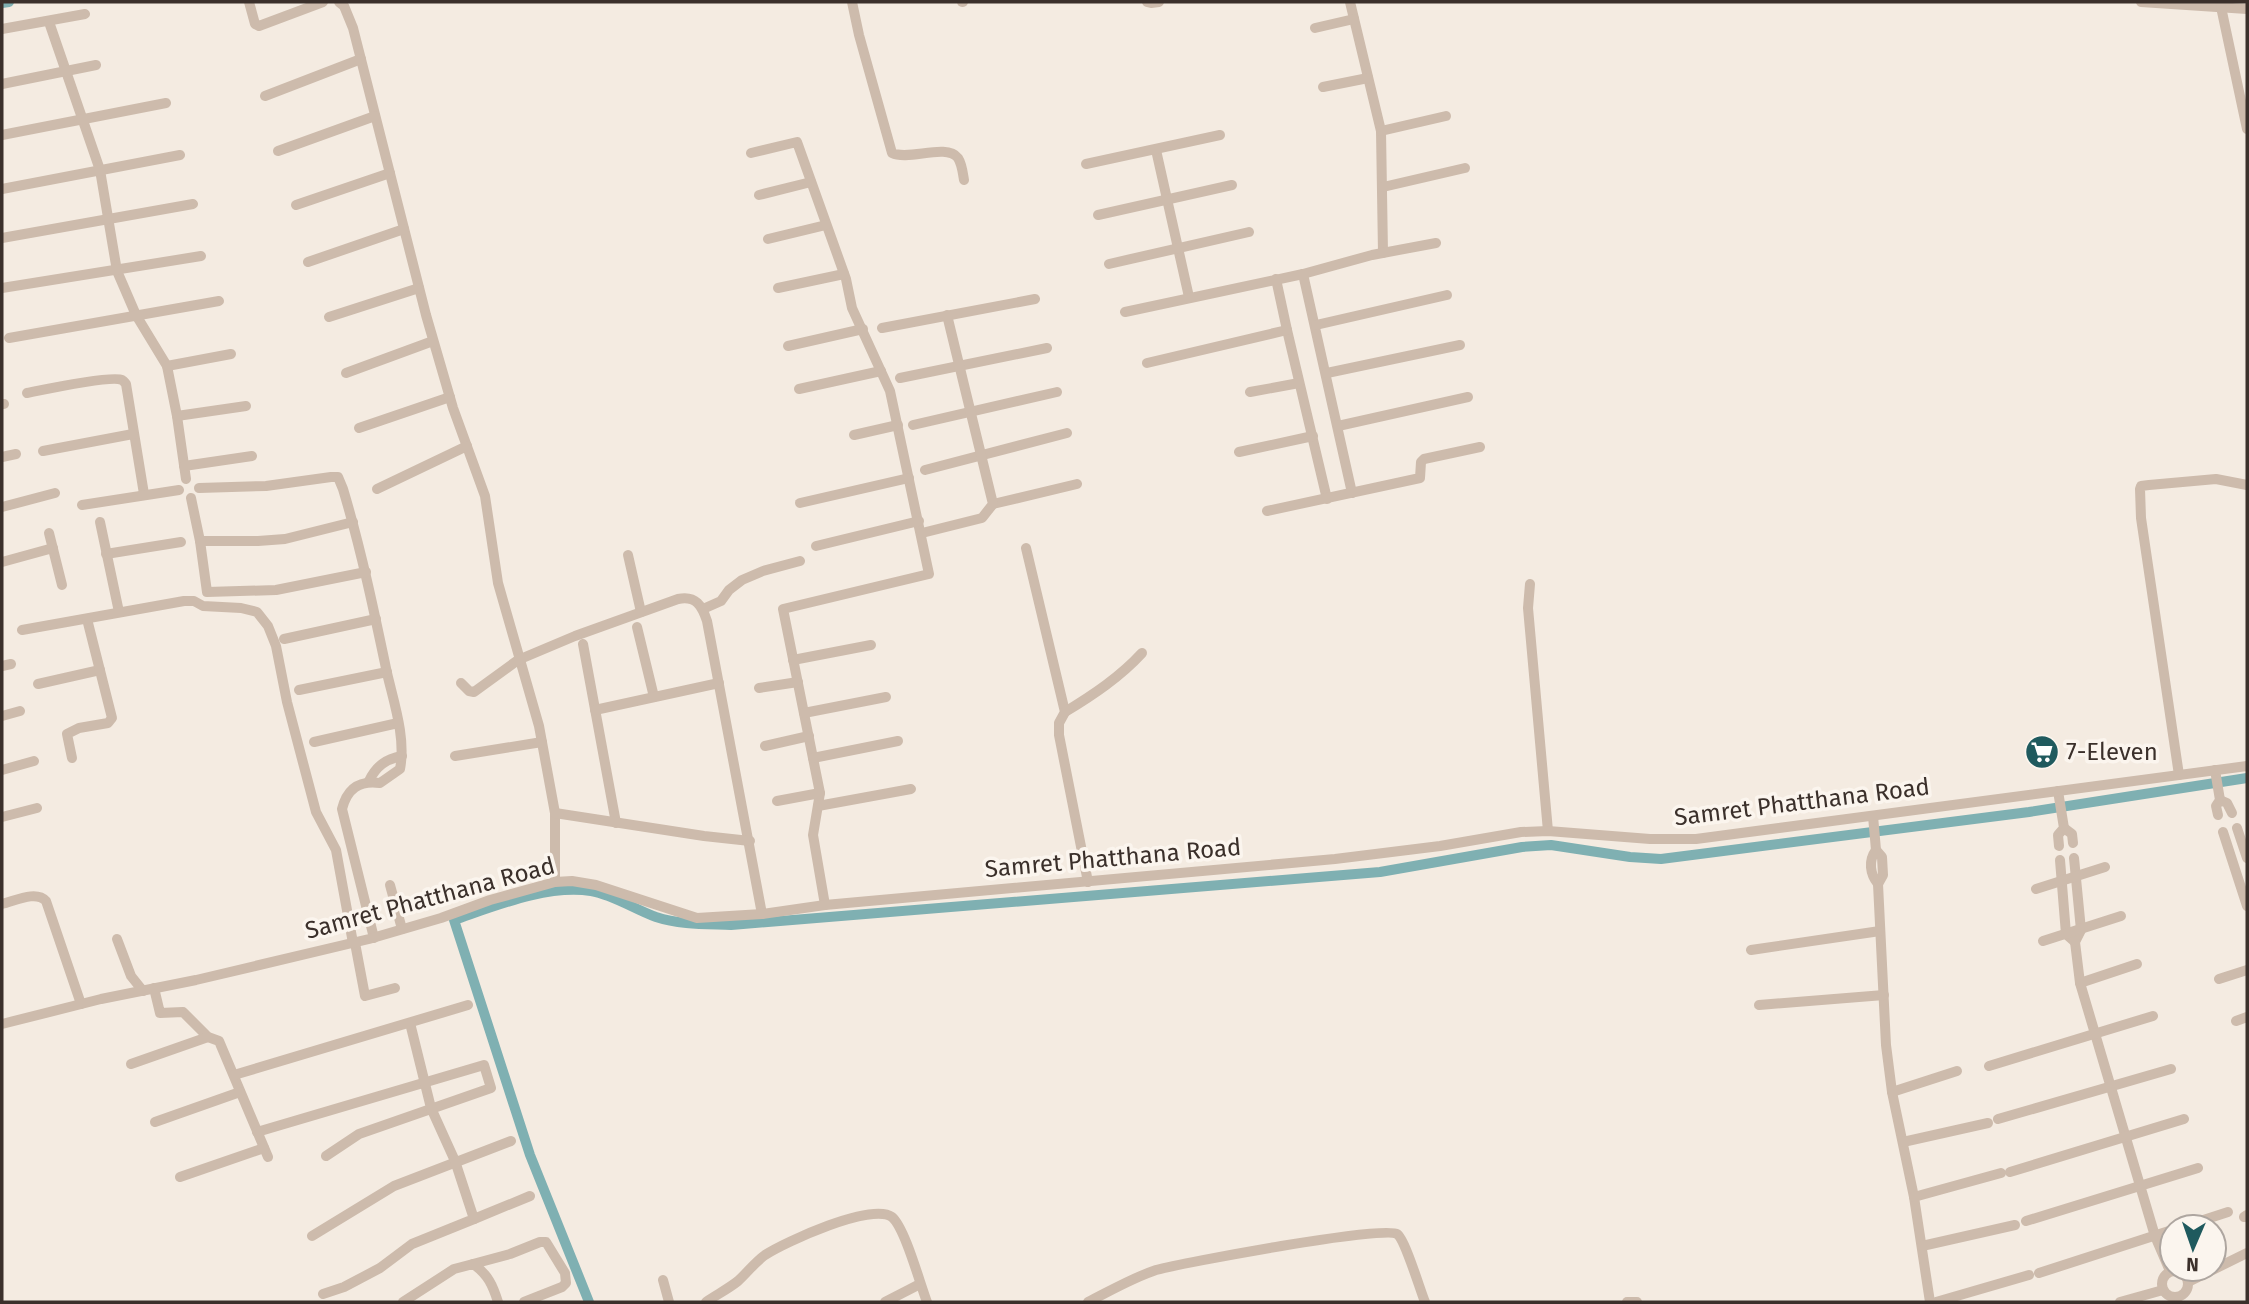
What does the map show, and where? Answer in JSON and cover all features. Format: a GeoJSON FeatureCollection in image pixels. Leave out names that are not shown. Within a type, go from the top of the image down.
{"type":"FeatureCollection","features":[{"type":"Feature","properties":{"kind":"street"},"geometry":{"type":"LineString","coordinates":[[248,2],[257,26],[295,7],[323,2]]}},
{"type":"Feature","properties":{"kind":"street"},"geometry":{"type":"LineString","coordinates":[[339,2],[344,6],[353,28],[433,341],[485,496],[498,583],[542,742],[555,813],[555,882]]}},
{"type":"Feature","properties":{"kind":"street"},"geometry":{"type":"LineString","coordinates":[[852,2],[892,153],[904,156],[935,152],[954,155],[959,159],[964,180]]}},
{"type":"Feature","properties":{"kind":"street"},"geometry":{"type":"LineString","coordinates":[[1147,2],[1159,2]]}},
{"type":"Feature","properties":{"kind":"street"},"geometry":{"type":"LineString","coordinates":[[1350,2],[1381,131],[1383,253]]}},
{"type":"Feature","properties":{"kind":"street"},"geometry":{"type":"LineString","coordinates":[[2141,2],[2247,9]]}},
{"type":"Feature","properties":{"kind":"street"},"geometry":{"type":"LineString","coordinates":[[2221,7],[2247,129]]}},
{"type":"Feature","properties":{"kind":"street"},"geometry":{"type":"LineString","coordinates":[[2,29],[85,14]]}},
{"type":"Feature","properties":{"kind":"street"},"geometry":{"type":"LineString","coordinates":[[1315,28],[1354,19]]}},
{"type":"Feature","properties":{"kind":"street"},"geometry":{"type":"LineString","coordinates":[[49,22],[100,170],[117,271],[136,315],[167,366],[186,479]]}},
{"type":"Feature","properties":{"kind":"street"},"geometry":{"type":"LineString","coordinates":[[265,96],[361,59]]}},
{"type":"Feature","properties":{"kind":"street"},"geometry":{"type":"LineString","coordinates":[[2,84],[96,65]]}},
{"type":"Feature","properties":{"kind":"street"},"geometry":{"type":"LineString","coordinates":[[1323,87],[1368,78]]}},
{"type":"Feature","properties":{"kind":"street"},"geometry":{"type":"LineString","coordinates":[[2,135],[166,103]]}},
{"type":"Feature","properties":{"kind":"street"},"geometry":{"type":"LineString","coordinates":[[278,151],[376,116]]}},
{"type":"Feature","properties":{"kind":"street"},"geometry":{"type":"LineString","coordinates":[[1381,131],[1446,116]]}},
{"type":"Feature","properties":{"kind":"street"},"geometry":{"type":"LineString","coordinates":[[1086,164],[1220,135]]}},
{"type":"Feature","properties":{"kind":"street"},"geometry":{"type":"LineString","coordinates":[[751,153],[797,142],[844,274],[852,308],[890,391],[929,574],[783,609],[820,793],[813,835],[825,905]]}},
{"type":"Feature","properties":{"kind":"street"},"geometry":{"type":"LineString","coordinates":[[1156,150],[1189,297]]}},
{"type":"Feature","properties":{"kind":"street"},"geometry":{"type":"LineString","coordinates":[[2,189],[180,155]]}},
{"type":"Feature","properties":{"kind":"street"},"geometry":{"type":"LineString","coordinates":[[1383,187],[1465,168]]}},
{"type":"Feature","properties":{"kind":"street"},"geometry":{"type":"LineString","coordinates":[[296,205],[390,173]]}},
{"type":"Feature","properties":{"kind":"street"},"geometry":{"type":"LineString","coordinates":[[759,195],[811,182]]}},
{"type":"Feature","properties":{"kind":"street"},"geometry":{"type":"LineString","coordinates":[[1098,215],[1232,185]]}},
{"type":"Feature","properties":{"kind":"street"},"geometry":{"type":"LineString","coordinates":[[2,238],[193,204]]}},
{"type":"Feature","properties":{"kind":"street"},"geometry":{"type":"LineString","coordinates":[[768,239],[826,225]]}},
{"type":"Feature","properties":{"kind":"street"},"geometry":{"type":"LineString","coordinates":[[308,262],[404,229]]}},
{"type":"Feature","properties":{"kind":"street"},"geometry":{"type":"LineString","coordinates":[[1109,264],[1249,232]]}},
{"type":"Feature","properties":{"kind":"street"},"geometry":{"type":"LineString","coordinates":[[1125,312],[1436,243]]}},
{"type":"Feature","properties":{"kind":"street"},"geometry":{"type":"LineString","coordinates":[[2,288],[201,256]]}},
{"type":"Feature","properties":{"kind":"street"},"geometry":{"type":"LineString","coordinates":[[778,288],[844,274]]}},
{"type":"Feature","properties":{"kind":"street"},"geometry":{"type":"LineString","coordinates":[[1303,274],[1352,493]]}},
{"type":"Feature","properties":{"kind":"street"},"geometry":{"type":"LineString","coordinates":[[1276,279],[1328,499]]}},
{"type":"Feature","properties":{"kind":"street"},"geometry":{"type":"LineString","coordinates":[[329,317],[419,288]]}},
{"type":"Feature","properties":{"kind":"street"},"geometry":{"type":"LineString","coordinates":[[1316,325],[1447,295]]}},
{"type":"Feature","properties":{"kind":"street"},"geometry":{"type":"LineString","coordinates":[[882,328],[1035,299]]}},
{"type":"Feature","properties":{"kind":"street"},"geometry":{"type":"LineString","coordinates":[[9,338],[219,301]]}},
{"type":"Feature","properties":{"kind":"street"},"geometry":{"type":"LineString","coordinates":[[947,315],[993,504]]}},
{"type":"Feature","properties":{"kind":"street"},"geometry":{"type":"LineString","coordinates":[[788,346],[863,328]]}},
{"type":"Feature","properties":{"kind":"street"},"geometry":{"type":"LineString","coordinates":[[1147,363],[1287,330]]}},
{"type":"Feature","properties":{"kind":"street"},"geometry":{"type":"LineString","coordinates":[[346,373],[433,341]]}},
{"type":"Feature","properties":{"kind":"street"},"geometry":{"type":"LineString","coordinates":[[1327,373],[1460,345]]}},
{"type":"Feature","properties":{"kind":"street"},"geometry":{"type":"LineString","coordinates":[[901,378],[1047,348]]}},
{"type":"Feature","properties":{"kind":"street"},"geometry":{"type":"LineString","coordinates":[[167,366],[231,354]]}},
{"type":"Feature","properties":{"kind":"street"},"geometry":{"type":"LineString","coordinates":[[799,390],[881,371]]}},
{"type":"Feature","properties":{"kind":"street"},"geometry":{"type":"LineString","coordinates":[[27,393],[122,380],[126,384],[144,494]]}},
{"type":"Feature","properties":{"kind":"street"},"geometry":{"type":"LineString","coordinates":[[1250,392],[1299,383]]}},
{"type":"Feature","properties":{"kind":"street"},"geometry":{"type":"LineString","coordinates":[[914,425],[1057,392]]}},
{"type":"Feature","properties":{"kind":"street"},"geometry":{"type":"LineString","coordinates":[[359,428],[450,397]]}},
{"type":"Feature","properties":{"kind":"street"},"geometry":{"type":"LineString","coordinates":[[1338,426],[1468,397]]}},
{"type":"Feature","properties":{"kind":"street"},"geometry":{"type":"LineString","coordinates":[[177,416],[246,406]]}},
{"type":"Feature","properties":{"kind":"street"},"geometry":{"type":"LineString","coordinates":[[854,435],[898,425]]}},
{"type":"Feature","properties":{"kind":"street"},"geometry":{"type":"LineString","coordinates":[[43,451],[133,433]]}},
{"type":"Feature","properties":{"kind":"street"},"geometry":{"type":"LineString","coordinates":[[925,470],[1066,433]]}},
{"type":"Feature","properties":{"kind":"street"},"geometry":{"type":"LineString","coordinates":[[1239,452],[1313,436]]}},
{"type":"Feature","properties":{"kind":"street"},"geometry":{"type":"LineString","coordinates":[[377,489],[467,446]]}},
{"type":"Feature","properties":{"kind":"street"},"geometry":{"type":"LineString","coordinates":[[1267,511],[1420,478],[1423,459],[1480,447]]}},
{"type":"Feature","properties":{"kind":"street"},"geometry":{"type":"LineString","coordinates":[[2,457],[16,453]]}},
{"type":"Feature","properties":{"kind":"street"},"geometry":{"type":"LineString","coordinates":[[184,466],[252,456]]}},
{"type":"Feature","properties":{"kind":"street"},"geometry":{"type":"LineString","coordinates":[[199,488],[266,486],[338,477],[366,572],[398,723],[402,756],[389,758],[374,771],[369,781],[351,789],[345,796],[342,809],[374,938]]}},
{"type":"Feature","properties":{"kind":"street"},"geometry":{"type":"LineString","coordinates":[[800,503],[909,478]]}},
{"type":"Feature","properties":{"kind":"street"},"geometry":{"type":"LineString","coordinates":[[186,479],[194,481],[199,488]]}},
{"type":"Feature","properties":{"kind":"street"},"geometry":{"type":"LineString","coordinates":[[179,489],[186,479]]}},
{"type":"Feature","properties":{"kind":"street"},"geometry":{"type":"LineString","coordinates":[[2179,775],[2141,518],[2140,489],[2141,486],[2148,485],[2216,479],[2247,485]]}},
{"type":"Feature","properties":{"kind":"street"},"geometry":{"type":"LineString","coordinates":[[922,533],[982,518],[993,504],[1077,484]]}},
{"type":"Feature","properties":{"kind":"street"},"geometry":{"type":"LineString","coordinates":[[179,489],[184,497],[191,498],[196,496],[199,488]]}},
{"type":"Feature","properties":{"kind":"street"},"geometry":{"type":"LineString","coordinates":[[82,505],[179,489]]}},
{"type":"Feature","properties":{"kind":"street"},"geometry":{"type":"LineString","coordinates":[[2,507],[55,493]]}},
{"type":"Feature","properties":{"kind":"street"},"geometry":{"type":"LineString","coordinates":[[191,498],[207,592],[276,590],[366,572]]}},
{"type":"Feature","properties":{"kind":"street"},"geometry":{"type":"LineString","coordinates":[[816,546],[919,521]]}},
{"type":"Feature","properties":{"kind":"street"},"geometry":{"type":"LineString","coordinates":[[100,522],[119,612]]}},
{"type":"Feature","properties":{"kind":"street"},"geometry":{"type":"LineString","coordinates":[[200,541],[248,542],[285,539],[353,522]]}},
{"type":"Feature","properties":{"kind":"street"},"geometry":{"type":"LineString","coordinates":[[49,533],[62,585]]}},
{"type":"Feature","properties":{"kind":"street"},"geometry":{"type":"LineString","coordinates":[[106,554],[181,541]]}},
{"type":"Feature","properties":{"kind":"street"},"geometry":{"type":"LineString","coordinates":[[2,562],[53,548]]}},
{"type":"Feature","properties":{"kind":"street"},"geometry":{"type":"LineString","coordinates":[[1026,548],[1065,712]]}},
{"type":"Feature","properties":{"kind":"street"},"geometry":{"type":"LineString","coordinates":[[628,555],[641,612]]}},
{"type":"Feature","properties":{"kind":"street"},"geometry":{"type":"LineString","coordinates":[[703,609],[720,601],[742,580],[800,561]]}},
{"type":"Feature","properties":{"kind":"street"},"geometry":{"type":"LineString","coordinates":[[1530,584],[1528,608],[1548,831]]}},
{"type":"Feature","properties":{"kind":"street"},"geometry":{"type":"LineString","coordinates":[[461,683],[474,692],[518,660],[641,612],[687,597],[695,600],[703,609],[719,683],[762,914]]}},
{"type":"Feature","properties":{"kind":"street"},"geometry":{"type":"LineString","coordinates":[[22,630],[184,601],[194,601],[203,606],[241,608],[257,612],[268,626],[276,646],[287,702],[316,812],[336,850],[365,996],[395,988]]}},
{"type":"Feature","properties":{"kind":"street"},"geometry":{"type":"LineString","coordinates":[[72,758],[67,734],[79,728],[108,723],[112,718],[87,619]]}},
{"type":"Feature","properties":{"kind":"street"},"geometry":{"type":"LineString","coordinates":[[284,639],[376,619]]}},
{"type":"Feature","properties":{"kind":"street"},"geometry":{"type":"LineString","coordinates":[[637,627],[654,697]]}},
{"type":"Feature","properties":{"kind":"street"},"geometry":{"type":"LineString","coordinates":[[583,644],[616,822]]}},
{"type":"Feature","properties":{"kind":"street"},"geometry":{"type":"LineString","coordinates":[[793,660],[871,645]]}},
{"type":"Feature","properties":{"kind":"street"},"geometry":{"type":"LineString","coordinates":[[1088,882],[1059,735],[1059,723],[1065,712],[1127,669],[1142,653]]}},
{"type":"Feature","properties":{"kind":"street"},"geometry":{"type":"LineString","coordinates":[[38,684],[100,670]]}},
{"type":"Feature","properties":{"kind":"street"},"geometry":{"type":"LineString","coordinates":[[299,690],[387,672]]}},
{"type":"Feature","properties":{"kind":"street"},"geometry":{"type":"LineString","coordinates":[[759,688],[798,682]]}},
{"type":"Feature","properties":{"kind":"street"},"geometry":{"type":"LineString","coordinates":[[595,710],[719,683]]}},
{"type":"Feature","properties":{"kind":"street"},"geometry":{"type":"LineString","coordinates":[[804,713],[886,696]]}},
{"type":"Feature","properties":{"kind":"street"},"geometry":{"type":"LineString","coordinates":[[2,716],[20,711]]}},
{"type":"Feature","properties":{"kind":"street"},"geometry":{"type":"LineString","coordinates":[[314,742],[398,723]]}},
{"type":"Feature","properties":{"kind":"street"},"geometry":{"type":"LineString","coordinates":[[765,746],[809,736]]}},
{"type":"Feature","properties":{"kind":"street"},"geometry":{"type":"LineString","coordinates":[[813,758],[898,741]]}},
{"type":"Feature","properties":{"kind":"street"},"geometry":{"type":"LineString","coordinates":[[456,757],[542,742]]}},
{"type":"Feature","properties":{"kind":"street"},"geometry":{"type":"LineString","coordinates":[[2,770],[34,761]]}},
{"type":"Feature","properties":{"kind":"street","name":"Samret Phatthana Road"},"geometry":{"type":"LineString","coordinates":[[2,1024],[374,938],[555,882],[572,881],[596,885],[697,918],[762,914],[825,905],[1335,859],[1440,846],[1521,832],[1696,839],[2179,775],[2215,775],[2247,766]]}},
{"type":"Feature","properties":{"kind":"street"},"geometry":{"type":"LineString","coordinates":[[2215,775],[2219,798],[2216,806],[2218,815]]}},
{"type":"Feature","properties":{"kind":"street"},"geometry":{"type":"LineString","coordinates":[[818,806],[911,789]]}},
{"type":"Feature","properties":{"kind":"street"},"geometry":{"type":"LineString","coordinates":[[2058,791],[2064,826],[2072,834],[2073,844]]}},
{"type":"Feature","properties":{"kind":"street"},"geometry":{"type":"LineString","coordinates":[[777,801],[820,793]]}},
{"type":"Feature","properties":{"kind":"street"},"geometry":{"type":"LineString","coordinates":[[2219,798],[2227,803],[2232,813]]}},
{"type":"Feature","properties":{"kind":"street"},"geometry":{"type":"LineString","coordinates":[[2,817],[37,808]]}},
{"type":"Feature","properties":{"kind":"street"},"geometry":{"type":"LineString","coordinates":[[555,813],[750,841]]}},
{"type":"Feature","properties":{"kind":"street"},"geometry":{"type":"LineString","coordinates":[[1873,816],[1876,847],[1871,856],[1871,876],[1878,884],[1886,1045],[1930,1302]]}},
{"type":"Feature","properties":{"kind":"street"},"geometry":{"type":"LineString","coordinates":[[2059,846],[2058,835],[2064,826]]}},
{"type":"Feature","properties":{"kind":"street"},"geometry":{"type":"LineString","coordinates":[[2237,828],[2247,858]]}},
{"type":"Feature","properties":{"kind":"street"},"geometry":{"type":"LineString","coordinates":[[2223,832],[2247,906]]}},
{"type":"Feature","properties":{"kind":"street"},"geometry":{"type":"LineString","coordinates":[[2074,858],[2081,930]]}},
{"type":"Feature","properties":{"kind":"street"},"geometry":{"type":"LineString","coordinates":[[2060,860],[2070,938],[2080,983],[2158,1243]]}},
{"type":"Feature","properties":{"kind":"street"},"geometry":{"type":"LineString","coordinates":[[2036,889],[2105,867]]}},
{"type":"Feature","properties":{"kind":"street"},"geometry":{"type":"LineString","coordinates":[[390,885],[402,929]]}},
{"type":"Feature","properties":{"kind":"street"},"geometry":{"type":"LineString","coordinates":[[2,904],[35,896],[46,901],[81,1004]]}},
{"type":"Feature","properties":{"kind":"street"},"geometry":{"type":"LineString","coordinates":[[2043,941],[2070,938],[2081,930],[2121,916]]}},
{"type":"Feature","properties":{"kind":"street"},"geometry":{"type":"LineString","coordinates":[[1751,950],[1880,931]]}},
{"type":"Feature","properties":{"kind":"street"},"geometry":{"type":"LineString","coordinates":[[117,939],[131,976],[142,990]]}},
{"type":"Feature","properties":{"kind":"street"},"geometry":{"type":"LineString","coordinates":[[2080,983],[2137,964]]}},
{"type":"Feature","properties":{"kind":"street"},"geometry":{"type":"LineString","coordinates":[[2219,979],[2247,970]]}},
{"type":"Feature","properties":{"kind":"street"},"geometry":{"type":"LineString","coordinates":[[154,988],[160,1013],[183,1013],[208,1037],[219,1041],[266,1152],[180,1177]]}},
{"type":"Feature","properties":{"kind":"street"},"geometry":{"type":"LineString","coordinates":[[1759,1005],[1884,995]]}},
{"type":"Feature","properties":{"kind":"street"},"geometry":{"type":"LineString","coordinates":[[234,1076],[468,1005]]}},
{"type":"Feature","properties":{"kind":"street"},"geometry":{"type":"LineString","coordinates":[[1989,1066],[2153,1016]]}},
{"type":"Feature","properties":{"kind":"street"},"geometry":{"type":"LineString","coordinates":[[410,1023],[431,1108],[455,1161],[474,1219]]}},
{"type":"Feature","properties":{"kind":"street"},"geometry":{"type":"LineString","coordinates":[[131,1064],[208,1037]]}},
{"type":"Feature","properties":{"kind":"street"},"geometry":{"type":"LineString","coordinates":[[257,1132],[484,1065],[491,1087],[359,1134],[326,1156]]}},
{"type":"Feature","properties":{"kind":"street"},"geometry":{"type":"LineString","coordinates":[[1903,1142],[1993,1121],[2171,1069]]}},
{"type":"Feature","properties":{"kind":"street"},"geometry":{"type":"LineString","coordinates":[[1892,1092],[1957,1071]]}},
{"type":"Feature","properties":{"kind":"street"},"geometry":{"type":"LineString","coordinates":[[155,1122],[240,1092]]}},
{"type":"Feature","properties":{"kind":"street"},"geometry":{"type":"LineString","coordinates":[[1914,1197],[2184,1119]]}},
{"type":"Feature","properties":{"kind":"street"},"geometry":{"type":"LineString","coordinates":[[312,1236],[394,1186],[511,1141]]}},
{"type":"Feature","properties":{"kind":"street"},"geometry":{"type":"LineString","coordinates":[[1922,1246],[2020,1223],[2198,1168]]}},
{"type":"Feature","properties":{"kind":"street"},"geometry":{"type":"LineString","coordinates":[[323,1294],[344,1287],[380,1268],[412,1244],[530,1196]]}},
{"type":"Feature","properties":{"kind":"street"},"geometry":{"type":"LineString","coordinates":[[706,1302],[738,1281],[763,1256],[783,1245],[859,1216],[876,1213],[890,1216],[900,1226],[927,1302]]}},
{"type":"Feature","properties":{"kind":"street"},"geometry":{"type":"LineString","coordinates":[[1088,1302],[1133,1279],[1175,1266],[1333,1237],[1391,1231],[1402,1238],[1425,1302]]}},
{"type":"Feature","properties":{"kind":"street"},"geometry":{"type":"LineString","coordinates":[[1936,1302],[2158,1235]]}},
{"type":"Feature","properties":{"kind":"street"},"geometry":{"type":"LineString","coordinates":[[403,1302],[454,1269],[546,1242],[565,1273],[566,1283],[524,1302]]}},
{"type":"Feature","properties":{"kind":"street"},"geometry":{"type":"LineString","coordinates":[[2228,1262],[2247,1253]]}},
{"type":"Feature","properties":{"kind":"street"},"geometry":{"type":"LineString","coordinates":[[473,1264],[484,1271],[491,1281],[499,1302]]}},
{"type":"Feature","properties":{"kind":"street"},"geometry":{"type":"LineString","coordinates":[[663,1280],[669,1302]]}},
{"type":"Feature","properties":{"kind":"street"},"geometry":{"type":"LineString","coordinates":[[885,1302],[920,1283]]}},
{"type":"Feature","properties":{"kind":"street"},"geometry":{"type":"LineString","coordinates":[[2162,1283],[2163,1290]]}},
{"type":"Feature","properties":{"kind":"street"},"geometry":{"type":"LineString","coordinates":[[2120,1302],[2163,1290],[2182,1299]]}},
{"type":"Feature","properties":{"kind":"street"},"geometry":{"type":"LineString","coordinates":[[1627,1302],[1637,1302]]}},
{"type":"Feature","properties":{"kind":"waterway"},"geometry":{"type":"LineString","coordinates":[[2,3],[9,2]]}},
{"type":"Feature","properties":{"kind":"waterway"},"geometry":{"type":"LineString","coordinates":[[589,1302],[530,1155],[454,920],[504,903],[540,893],[591,891],[665,920],[731,925],[1380,872],[1522,847],[1551,845],[1661,859],[2029,812],[2247,778]]}},
{"type":"Feature","properties":{"kind":"place","name":"7-Eleven"},"geometry":{"type":"Point","coordinates":[2042,752]}}]}
